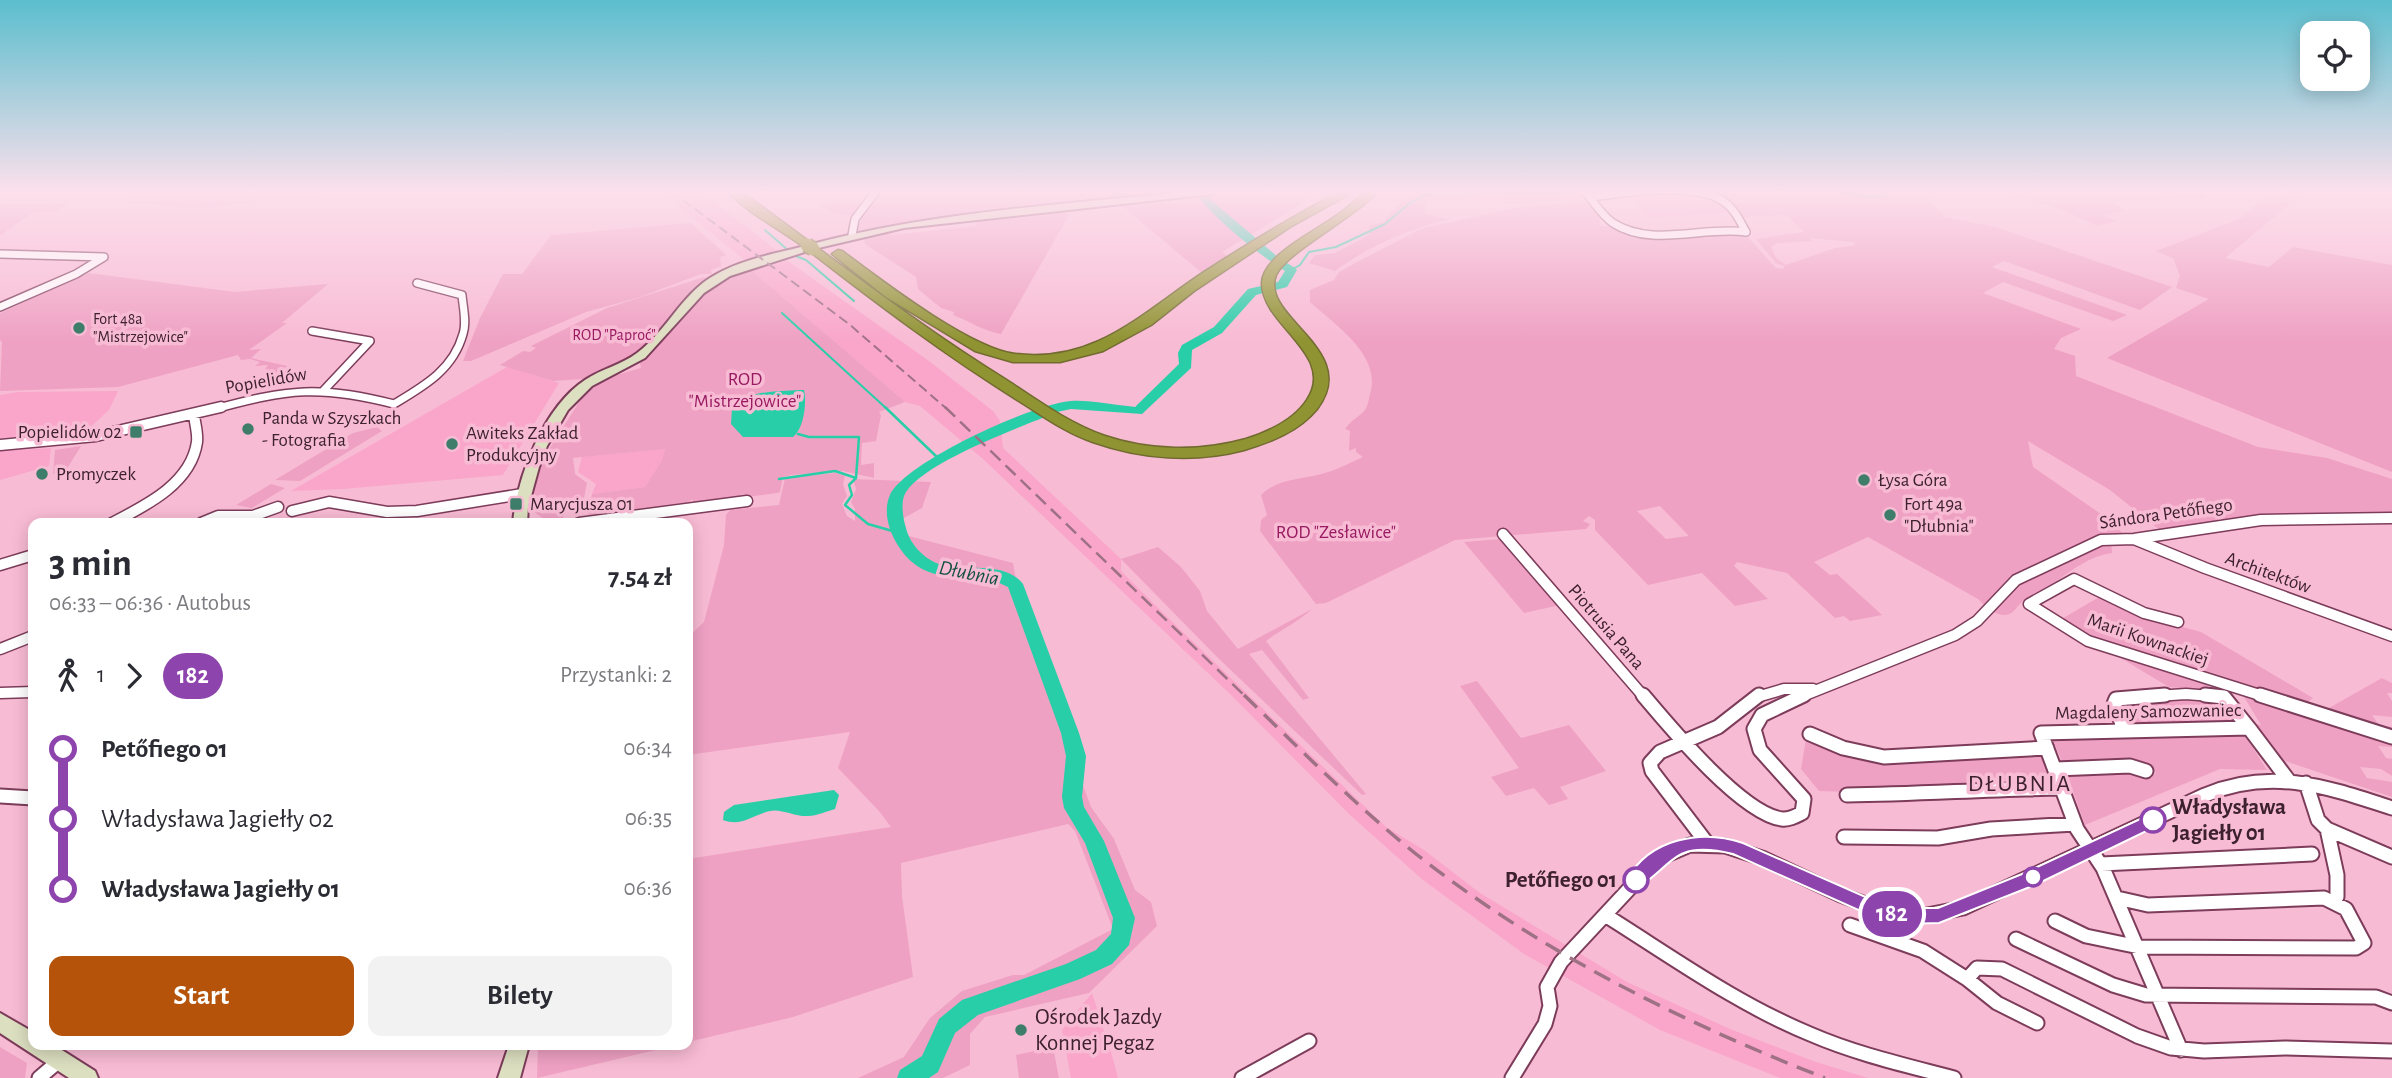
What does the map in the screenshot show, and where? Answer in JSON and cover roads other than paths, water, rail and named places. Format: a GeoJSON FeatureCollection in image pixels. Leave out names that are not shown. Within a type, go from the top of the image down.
{"type":"FeatureCollection","features":[{"type":"Feature","properties":{"kind":"highway"},"geometry":{"type":"LineString","coordinates":[[811,241],[817,245]]}},
{"type":"Feature","properties":{"kind":"highway"},"geometry":{"type":"LineString","coordinates":[[813,241],[966,362],[1076,429],[1106,441],[1156,451],[1208,451],[1250,443],[1295,422],[1312,405],[1319,391],[1321,377],[1312,350],[1283,314],[1268,287],[1271,272],[1281,260],[1307,241]]}},
{"type":"Feature","properties":{"kind":"highway"},"geometry":{"type":"LineString","coordinates":[[890,301],[996,354],[1026,359],[1060,358],[1095,349],[1146,322],[1198,282],[1259,241]]}},
{"type":"Feature","properties":{"kind":"street"},"geometry":{"type":"LineString","coordinates":[[520,518],[522,494],[535,458],[577,391],[643,354],[711,282],[746,266],[830,241]]}},
{"type":"Feature","properties":{"kind":"street"},"geometry":{"type":"LineString","coordinates":[[0,254],[104,257],[79,272],[0,307]]}},
{"type":"Feature","properties":{"kind":"street","name":"Popielidów"},"geometry":{"type":"LineString","coordinates":[[0,445],[43,444],[90,438],[268,395],[324,390],[394,404],[441,375],[463,337],[464,298],[455,292],[416,283]]}},
{"type":"Feature","properties":{"kind":"street"},"geometry":{"type":"LineString","coordinates":[[312,331],[370,341],[324,390]]}},
{"type":"Feature","properties":{"kind":"street"},"geometry":{"type":"LineString","coordinates":[[120,518],[159,495],[187,468],[197,443],[194,415]]}},
{"type":"Feature","properties":{"kind":"street"},"geometry":{"type":"LineString","coordinates":[[292,511],[330,502],[387,512],[417,511],[522,494]]}},
{"type":"Feature","properties":{"kind":"street"},"geometry":{"type":"LineString","coordinates":[[617,518],[747,501]]}},
{"type":"Feature","properties":{"kind":"street"},"geometry":{"type":"LineString","coordinates":[[211,518],[232,514],[242,517],[278,507]]}},
{"type":"Feature","properties":{"kind":"street","name":"Sándora Petőfiego"},"geometry":{"type":"LineString","coordinates":[[1684,743],[1752,806],[1785,820],[1797,817],[1802,813],[1804,799],[1795,786],[1760,752],[1754,729],[1762,715],[1817,689],[1937,644],[1962,631],[1977,621],[2016,580],[2060,557],[2101,540],[2134,539],[2262,520],[2392,518]]}},
{"type":"Feature","properties":{"kind":"street","name":"Piotrusia Pana"},"geometry":{"type":"LineString","coordinates":[[1503,534],[1684,743]]}},
{"type":"Feature","properties":{"kind":"street","name":"Architektów"},"geometry":{"type":"LineString","coordinates":[[2134,539],[2205,568],[2392,636]]}},
{"type":"Feature","properties":{"kind":"street"},"geometry":{"type":"LineString","coordinates":[[0,565],[28,557]]}},
{"type":"Feature","properties":{"kind":"street","name":"Marii Kownackiej"},"geometry":{"type":"LineString","coordinates":[[2178,622],[2144,613],[2074,579],[2029,604],[2088,641],[2219,683]]}},
{"type":"Feature","properties":{"kind":"street"},"geometry":{"type":"LineString","coordinates":[[2337,621],[2392,643]]}},
{"type":"Feature","properties":{"kind":"street"},"geometry":{"type":"LineString","coordinates":[[0,649],[28,638]]}},
{"type":"Feature","properties":{"kind":"street"},"geometry":{"type":"LineString","coordinates":[[2219,683],[2224,696],[2249,728]]}},
{"type":"Feature","properties":{"kind":"street"},"geometry":{"type":"LineString","coordinates":[[2219,683],[2392,737]]}},
{"type":"Feature","properties":{"kind":"street","name":"Sándora Petőfiego"},"geometry":{"type":"LineString","coordinates":[[1706,842],[1652,771],[1650,762],[1660,752],[1718,727],[1761,694],[1784,689],[1817,689]]}},
{"type":"Feature","properties":{"kind":"street"},"geometry":{"type":"LineString","coordinates":[[0,693],[28,692]]}},
{"type":"Feature","properties":{"kind":"street"},"geometry":{"type":"LineString","coordinates":[[2125,731],[2114,704],[2116,699],[2186,694],[2224,696]]}},
{"type":"Feature","properties":{"kind":"street","name":"Magdaleny Samozwaniec"},"geometry":{"type":"LineString","coordinates":[[2181,1049],[2101,864],[2075,824],[2041,733],[2249,728],[2289,781]]}},
{"type":"Feature","properties":{"kind":"street","name":"Magdaleny Samozwaniec"},"geometry":{"type":"LineString","coordinates":[[1810,734],[1843,748],[1884,757],[2047,748]]}},
{"type":"Feature","properties":{"kind":"street"},"geometry":{"type":"LineString","coordinates":[[2056,769],[2130,766],[2146,771]]}},
{"type":"Feature","properties":{"kind":"street"},"geometry":{"type":"LineString","coordinates":[[1512,1078],[1545,1024],[1550,1006],[1547,987],[1561,962],[1664,855],[1677,848],[1706,842],[1737,848],[1874,909],[1918,917],[1949,913],[2229,786],[2252,781],[2306,783],[2392,808]]}},
{"type":"Feature","properties":{"kind":"street"},"geometry":{"type":"LineString","coordinates":[[2306,783],[2318,820],[2327,829],[2392,857]]}},
{"type":"Feature","properties":{"kind":"street"},"geometry":{"type":"LineString","coordinates":[[1847,795],[1944,793],[1962,789],[2063,788]]}},
{"type":"Feature","properties":{"kind":"street"},"geometry":{"type":"LineString","coordinates":[[0,796],[28,798]]}},
{"type":"Feature","properties":{"kind":"street"},"geometry":{"type":"LineString","coordinates":[[1844,837],[1930,836],[2075,824]]}},
{"type":"Feature","properties":{"kind":"street"},"geometry":{"type":"LineString","coordinates":[[2327,829],[2337,875],[2337,897]]}},
{"type":"Feature","properties":{"kind":"street"},"geometry":{"type":"LineString","coordinates":[[2101,864],[2312,854]]}},
{"type":"Feature","properties":{"kind":"street"},"geometry":{"type":"LineString","coordinates":[[2055,921],[2086,936],[2138,947],[2356,948],[2364,943],[2349,913],[2335,902],[2324,898],[2148,905],[2117,898]]}},
{"type":"Feature","properties":{"kind":"street"},"geometry":{"type":"LineString","coordinates":[[1605,915],[1745,1002],[1792,1027],[1851,1049],[1954,1078]]}},
{"type":"Feature","properties":{"kind":"street"},"geometry":{"type":"LineString","coordinates":[[1850,925],[1923,951],[1967,979],[1997,1003],[2038,1023]]}},
{"type":"Feature","properties":{"kind":"street"},"geometry":{"type":"LineString","coordinates":[[2016,939],[2133,993],[2375,997],[2392,1003]]}},
{"type":"Feature","properties":{"kind":"street"},"geometry":{"type":"LineString","coordinates":[[1967,979],[1977,968],[2002,969],[2148,1042],[2181,1049],[2392,1051]]}},
{"type":"Feature","properties":{"kind":"street"},"geometry":{"type":"LineString","coordinates":[[0,1022],[28,1040]]}},
{"type":"Feature","properties":{"kind":"street"},"geometry":{"type":"LineString","coordinates":[[1242,1078],[1309,1041]]}},
{"type":"Feature","properties":{"kind":"street"},"geometry":{"type":"LineString","coordinates":[[44,1050],[87,1078]]}},
{"type":"Feature","properties":{"kind":"street"},"geometry":{"type":"LineString","coordinates":[[509,1078],[517,1050]]}},
{"type":"Feature","properties":{"kind":"street"},"geometry":{"type":"LineString","coordinates":[[39,1078],[60,1060]]}},
{"type":"Feature","properties":{"kind":"waterway"},"geometry":{"type":"LineString","coordinates":[[778,241],[789,251]]}},
{"type":"Feature","properties":{"kind":"waterway","name":"Dłubnia"},"geometry":{"type":"LineString","coordinates":[[909,1078],[930,1064],[947,1026],[970,1007],[1072,972],[1104,957],[1121,938],[1124,918],[1094,841],[1074,808],[1072,797],[1076,756],[1070,733],[1015,584],[994,575],[949,571],[922,562],[900,536],[895,508],[896,497],[908,481],[945,456],[1053,409],[1071,405],[1137,411],[1144,407],[1186,365],[1184,353],[1187,348],[1218,330],[1252,292],[1283,284],[1291,270],[1253,241]]}},
{"type":"Feature","properties":{"kind":"waterway"},"geometry":{"type":"LineString","coordinates":[[1291,270],[1300,265],[1309,252],[1336,247],[1348,241]]}},
{"type":"Feature","properties":{"kind":"waterway"},"geometry":{"type":"LineString","coordinates":[[793,255],[806,260],[854,301]]}},
{"type":"Feature","properties":{"kind":"waterway"},"geometry":{"type":"LineString","coordinates":[[782,313],[887,409]]}},
{"type":"Feature","properties":{"kind":"waterway"},"geometry":{"type":"LineString","coordinates":[[885,407],[939,459]]}},
{"type":"Feature","properties":{"kind":"waterway"},"geometry":{"type":"LineString","coordinates":[[798,434],[809,437],[859,437],[856,478]]}},
{"type":"Feature","properties":{"kind":"waterway"},"geometry":{"type":"LineString","coordinates":[[779,479],[835,471],[856,478]]}},
{"type":"Feature","properties":{"kind":"waterway"},"geometry":{"type":"LineString","coordinates":[[856,478],[849,485],[852,495],[845,505],[868,524],[896,532]]}},
{"type":"Feature","properties":{"kind":"railway"},"geometry":{"type":"LineString","coordinates":[[738,241],[849,324],[947,409]]}},
{"type":"Feature","properties":{"kind":"railway"},"geometry":{"type":"LineString","coordinates":[[945,407],[1246,697]]}},
{"type":"Feature","properties":{"kind":"railway"},"geometry":{"type":"LineString","coordinates":[[1244,695],[1393,835],[1511,922],[1664,1008],[1825,1078]]}},
{"type":"Feature","properties":{"kind":"place","name":"Fort 48a \"Mistrzejowice\""},"geometry":{"type":"Point","coordinates":[79,328]}},
{"type":"Feature","properties":{"kind":"place","name":"Panda w Szyszkach - Fotografia"},"geometry":{"type":"Point","coordinates":[248,429]}},
{"type":"Feature","properties":{"kind":"place","name":"Popielidów 02"},"geometry":{"type":"Point","coordinates":[136,432]}},
{"type":"Feature","properties":{"kind":"place","name":"Awiteks Zakład Produkcyjny"},"geometry":{"type":"Point","coordinates":[452,444]}},
{"type":"Feature","properties":{"kind":"place","name":"Promyczek"},"geometry":{"type":"Point","coordinates":[42,474]}},
{"type":"Feature","properties":{"kind":"place","name":"Łysa Góra"},"geometry":{"type":"Point","coordinates":[1864,480]}},
{"type":"Feature","properties":{"kind":"place","name":"Marycjusza 01"},"geometry":{"type":"Point","coordinates":[516,504]}},
{"type":"Feature","properties":{"kind":"place","name":"Fort 49a \"Dłubnia\""},"geometry":{"type":"Point","coordinates":[1890,515]}},
{"type":"Feature","properties":{"kind":"place","name":"Władysława Jagiełły 01"},"geometry":{"type":"Point","coordinates":[2153,820]}},
{"type":"Feature","properties":{"kind":"place","name":"Petőfiego 01"},"geometry":{"type":"Point","coordinates":[1636,880]}},
{"type":"Feature","properties":{"kind":"place","name":"Ośrodek Jazdy Konnej Pegaz"},"geometry":{"type":"Point","coordinates":[1021,1030]}},
{"type":"Feature","properties":{"kind":"district","name":"DŁUBNIA"},"geometry":{"type":"Point","coordinates":[2020,784]}},
{"type":"Feature","properties":{"kind":"park label","name":"ROD \"Paproć\""},"geometry":{"type":"Point","coordinates":[614,335]}},
{"type":"Feature","properties":{"kind":"park label","name":"ROD \"Mistrzejowice\""},"geometry":{"type":"Point","coordinates":[745,390]}},
{"type":"Feature","properties":{"kind":"park label","name":"ROD \"Zesławice\""},"geometry":{"type":"Point","coordinates":[1336,532]}}]}
